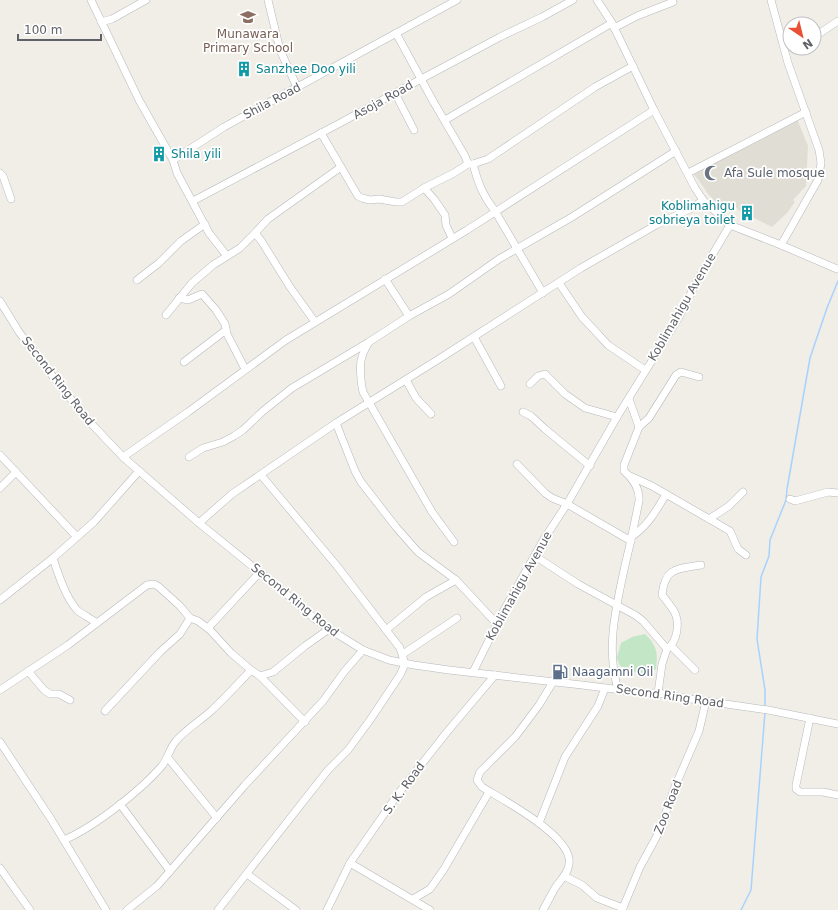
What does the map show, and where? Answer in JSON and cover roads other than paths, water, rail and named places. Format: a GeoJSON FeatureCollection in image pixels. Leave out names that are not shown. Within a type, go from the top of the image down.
{"type":"FeatureCollection","features":[{"type":"Feature","properties":{"kind":"street"},"geometry":{"type":"LineString","coordinates":[[91,0],[139,100],[173,160],[177,173],[209,233],[227,256]]}},
{"type":"Feature","properties":{"kind":"street"},"geometry":{"type":"LineString","coordinates":[[101,22],[112,19],[146,0]]}},
{"type":"Feature","properties":{"kind":"street"},"geometry":{"type":"LineString","coordinates":[[268,0],[280,50],[297,87]]}},
{"type":"Feature","properties":{"kind":"street","name":"Shila Road"},"geometry":{"type":"LineString","coordinates":[[173,160],[224,126],[457,0]]}},
{"type":"Feature","properties":{"kind":"street","name":"Asoja Road"},"geometry":{"type":"LineString","coordinates":[[193,201],[394,93],[573,0]]}},
{"type":"Feature","properties":{"kind":"street"},"geometry":{"type":"LineString","coordinates":[[597,0],[613,26],[634,66],[654,110],[703,200],[730,225],[837,269]]}},
{"type":"Feature","properties":{"kind":"street"},"geometry":{"type":"LineString","coordinates":[[771,0],[782,34]]}},
{"type":"Feature","properties":{"kind":"street"},"geometry":{"type":"LineString","coordinates":[[445,120],[613,26],[673,2]]}},
{"type":"Feature","properties":{"kind":"street"},"geometry":{"type":"LineString","coordinates":[[822,32],[838,21]]}},
{"type":"Feature","properties":{"kind":"street"},"geometry":{"type":"LineString","coordinates":[[396,33],[465,156],[471,164],[487,200],[543,293]]}},
{"type":"Feature","properties":{"kind":"street"},"geometry":{"type":"LineString","coordinates":[[781,245],[814,186],[820,173],[821,163],[789,56]]}},
{"type":"Feature","properties":{"kind":"street"},"geometry":{"type":"LineString","coordinates":[[322,132],[355,193],[362,198],[402,202],[424,188],[471,164],[488,158],[595,87],[634,66]]}},
{"type":"Feature","properties":{"kind":"street"},"geometry":{"type":"LineString","coordinates":[[394,93],[414,130]]}},
{"type":"Feature","properties":{"kind":"street"},"geometry":{"type":"LineString","coordinates":[[123,457],[188,412],[286,340],[452,238],[654,110]]}},
{"type":"Feature","properties":{"kind":"street"},"geometry":{"type":"LineString","coordinates":[[688,174],[806,112]]}},
{"type":"Feature","properties":{"kind":"street"},"geometry":{"type":"LineString","coordinates":[[189,457],[203,448],[223,442],[243,430],[263,411],[292,388],[409,316],[448,294],[517,248],[572,217],[676,151]]}},
{"type":"Feature","properties":{"kind":"street"},"geometry":{"type":"LineString","coordinates":[[166,315],[196,279],[213,265],[240,248],[268,219],[341,167]]}},
{"type":"Feature","properties":{"kind":"street"},"geometry":{"type":"LineString","coordinates":[[0,173],[3,176],[11,199]]}},
{"type":"Feature","properties":{"kind":"street"},"geometry":{"type":"LineString","coordinates":[[424,188],[445,215],[446,225],[452,238]]}},
{"type":"Feature","properties":{"kind":"street"},"geometry":{"type":"LineString","coordinates":[[199,523],[232,494],[336,423],[558,283],[656,225],[692,208],[703,200]]}},
{"type":"Feature","properties":{"kind":"street"},"geometry":{"type":"LineString","coordinates":[[137,280],[159,263],[181,241],[205,224]]}},
{"type":"Feature","properties":{"kind":"street","name":"Koblimahigu Avenue"},"geometry":{"type":"LineString","coordinates":[[473,672],[497,624],[544,539],[590,466],[645,370],[679,317],[698,278],[730,225]]}},
{"type":"Feature","properties":{"kind":"street"},"geometry":{"type":"LineString","coordinates":[[255,233],[315,322]]}},
{"type":"Feature","properties":{"kind":"street"},"geometry":{"type":"LineString","coordinates":[[385,279],[409,316]]}},
{"type":"Feature","properties":{"kind":"street"},"geometry":{"type":"LineString","coordinates":[[558,283],[577,310],[608,345],[645,370]]}},
{"type":"Feature","properties":{"kind":"street"},"geometry":{"type":"LineString","coordinates":[[179,298],[188,300],[202,294],[216,310],[225,324],[227,334],[246,369]]}},
{"type":"Feature","properties":{"kind":"street","name":"Second Ring Road"},"geometry":{"type":"LineString","coordinates":[[0,301],[20,332],[54,378],[86,418],[123,457],[199,523],[328,629],[363,650],[389,660],[405,664],[495,676],[645,693],[658,693],[768,710],[838,724]]}},
{"type":"Feature","properties":{"kind":"street"},"geometry":{"type":"LineString","coordinates":[[184,362],[226,330]]}},
{"type":"Feature","properties":{"kind":"street"},"geometry":{"type":"LineString","coordinates":[[474,337],[501,386]]}},
{"type":"Feature","properties":{"kind":"street"},"geometry":{"type":"LineString","coordinates":[[369,342],[361,357],[360,382],[363,392],[432,512],[454,542]]}},
{"type":"Feature","properties":{"kind":"street"},"geometry":{"type":"LineString","coordinates":[[699,377],[680,372],[676,375],[648,418],[639,427],[624,465],[624,471],[730,531],[738,549],[746,555]]}},
{"type":"Feature","properties":{"kind":"street"},"geometry":{"type":"LineString","coordinates":[[530,384],[538,376],[545,374],[565,394],[585,408],[617,417]]}},
{"type":"Feature","properties":{"kind":"street"},"geometry":{"type":"LineString","coordinates":[[406,380],[416,398],[431,414]]}},
{"type":"Feature","properties":{"kind":"street"},"geometry":{"type":"LineString","coordinates":[[629,399],[639,427]]}},
{"type":"Feature","properties":{"kind":"street"},"geometry":{"type":"LineString","coordinates":[[523,412],[531,416],[590,466]]}},
{"type":"Feature","properties":{"kind":"street"},"geometry":{"type":"LineString","coordinates":[[336,423],[355,471],[361,482],[396,528],[418,552],[456,580],[497,624]]}},
{"type":"Feature","properties":{"kind":"street"},"geometry":{"type":"LineString","coordinates":[[0,455],[77,537]]}},
{"type":"Feature","properties":{"kind":"street"},"geometry":{"type":"LineString","coordinates":[[517,464],[545,493],[552,498],[567,504],[631,539]]}},
{"type":"Feature","properties":{"kind":"street"},"geometry":{"type":"LineString","coordinates":[[0,600],[53,558],[94,522],[139,471]]}},
{"type":"Feature","properties":{"kind":"street"},"geometry":{"type":"LineString","coordinates":[[0,488],[16,472]]}},
{"type":"Feature","properties":{"kind":"street"},"geometry":{"type":"LineString","coordinates":[[218,910],[328,770],[348,750],[400,676],[405,664],[400,648],[337,566],[261,475]]}},
{"type":"Feature","properties":{"kind":"street"},"geometry":{"type":"LineString","coordinates":[[618,689],[613,665],[612,650],[616,604],[640,501],[640,494],[629,475]]}},
{"type":"Feature","properties":{"kind":"street"},"geometry":{"type":"LineString","coordinates":[[709,519],[728,506],[743,492]]}},
{"type":"Feature","properties":{"kind":"street"},"geometry":{"type":"LineString","coordinates":[[790,499],[794,501],[828,492],[838,493]]}},
{"type":"Feature","properties":{"kind":"street"},"geometry":{"type":"LineString","coordinates":[[631,539],[648,523],[666,494]]}},
{"type":"Feature","properties":{"kind":"street"},"geometry":{"type":"LineString","coordinates":[[535,556],[578,584],[635,615],[643,621],[669,648],[695,670]]}},
{"type":"Feature","properties":{"kind":"street"},"geometry":{"type":"LineString","coordinates":[[53,558],[72,603],[79,611],[97,623]]}},
{"type":"Feature","properties":{"kind":"street"},"geometry":{"type":"LineString","coordinates":[[658,693],[662,664],[677,634],[677,621],[674,612],[662,595],[663,583],[670,573],[678,569],[701,565]]}},
{"type":"Feature","properties":{"kind":"street"},"geometry":{"type":"LineString","coordinates":[[208,628],[260,572]]}},
{"type":"Feature","properties":{"kind":"street"},"geometry":{"type":"LineString","coordinates":[[386,630],[426,597],[456,580]]}},
{"type":"Feature","properties":{"kind":"street"},"geometry":{"type":"LineString","coordinates":[[0,690],[68,645],[147,584],[154,584],[180,606],[190,618],[198,621],[208,628],[231,653],[260,676],[305,722]]}},
{"type":"Feature","properties":{"kind":"street"},"geometry":{"type":"LineString","coordinates":[[105,711],[160,652],[180,634],[190,618]]}},
{"type":"Feature","properties":{"kind":"street"},"geometry":{"type":"LineString","coordinates":[[403,654],[457,618]]}},
{"type":"Feature","properties":{"kind":"street"},"geometry":{"type":"LineString","coordinates":[[260,676],[273,672],[328,629]]}},
{"type":"Feature","properties":{"kind":"street"},"geometry":{"type":"LineString","coordinates":[[127,910],[157,886],[216,818],[305,722],[363,650]]}},
{"type":"Feature","properties":{"kind":"street"},"geometry":{"type":"LineString","coordinates":[[64,840],[79,834],[120,804],[148,780],[168,758],[170,750],[177,740],[210,712],[251,670]]}},
{"type":"Feature","properties":{"kind":"street"},"geometry":{"type":"LineString","coordinates":[[28,671],[44,690],[50,694],[59,694],[70,700]]}},
{"type":"Feature","properties":{"kind":"street","name":"S. K. Road"},"geometry":{"type":"LineString","coordinates":[[327,910],[350,864],[398,794],[418,767],[495,676]]}},
{"type":"Feature","properties":{"kind":"street"},"geometry":{"type":"LineString","coordinates":[[543,910],[569,866],[570,858],[568,852],[557,838],[539,823],[482,788],[477,780],[480,772],[515,737],[553,682]]}},
{"type":"Feature","properties":{"kind":"street"},"geometry":{"type":"LineString","coordinates":[[539,823],[565,757],[598,706],[605,688]]}},
{"type":"Feature","properties":{"kind":"street","name":"Zoo Road"},"geometry":{"type":"LineString","coordinates":[[623,909],[640,867],[658,832],[674,789],[699,731],[706,701]]}},
{"type":"Feature","properties":{"kind":"street"},"geometry":{"type":"LineString","coordinates":[[810,718],[796,789],[800,792],[823,792],[838,795]]}},
{"type":"Feature","properties":{"kind":"street"},"geometry":{"type":"LineString","coordinates":[[0,742],[64,840],[106,910]]}},
{"type":"Feature","properties":{"kind":"street"},"geometry":{"type":"LineString","coordinates":[[168,758],[216,818]]}},
{"type":"Feature","properties":{"kind":"street"},"geometry":{"type":"LineString","coordinates":[[413,899],[430,889],[444,869],[489,792]]}},
{"type":"Feature","properties":{"kind":"street"},"geometry":{"type":"LineString","coordinates":[[120,804],[170,871]]}},
{"type":"Feature","properties":{"kind":"street"},"geometry":{"type":"LineString","coordinates":[[350,864],[430,910]]}},
{"type":"Feature","properties":{"kind":"street"},"geometry":{"type":"LineString","coordinates":[[0,868],[30,910]]}},
{"type":"Feature","properties":{"kind":"street"},"geometry":{"type":"LineString","coordinates":[[247,874],[296,910]]}},
{"type":"Feature","properties":{"kind":"street"},"geometry":{"type":"LineString","coordinates":[[564,876],[582,884],[598,898],[623,909]]}},
{"type":"Feature","properties":{"kind":"waterway"},"geometry":{"type":"LineString","coordinates":[[765,707],[765,690],[757,639],[761,577],[769,556],[770,540],[786,500],[810,358],[838,281]]}},
{"type":"Feature","properties":{"kind":"waterway"},"geometry":{"type":"LineString","coordinates":[[741,910],[751,890],[765,712]]}},
{"type":"Feature","properties":{"kind":"place","name":"Munawara Primary School"},"geometry":{"type":"Point","coordinates":[248,17]}},
{"type":"Feature","properties":{"kind":"place","name":"Sanzhee Doo yili"},"geometry":{"type":"Point","coordinates":[244,69]}},
{"type":"Feature","properties":{"kind":"place","name":"Shila yili"},"geometry":{"type":"Point","coordinates":[159,154]}},
{"type":"Feature","properties":{"kind":"place","name":"Afa Sule mosque"},"geometry":{"type":"Point","coordinates":[712,173]}},
{"type":"Feature","properties":{"kind":"place","name":"Koblimahigu sobrieya toilet"},"geometry":{"type":"Point","coordinates":[747,213]}},
{"type":"Feature","properties":{"kind":"place","name":"Naagamni Oil"},"geometry":{"type":"Point","coordinates":[560,672]}}]}
